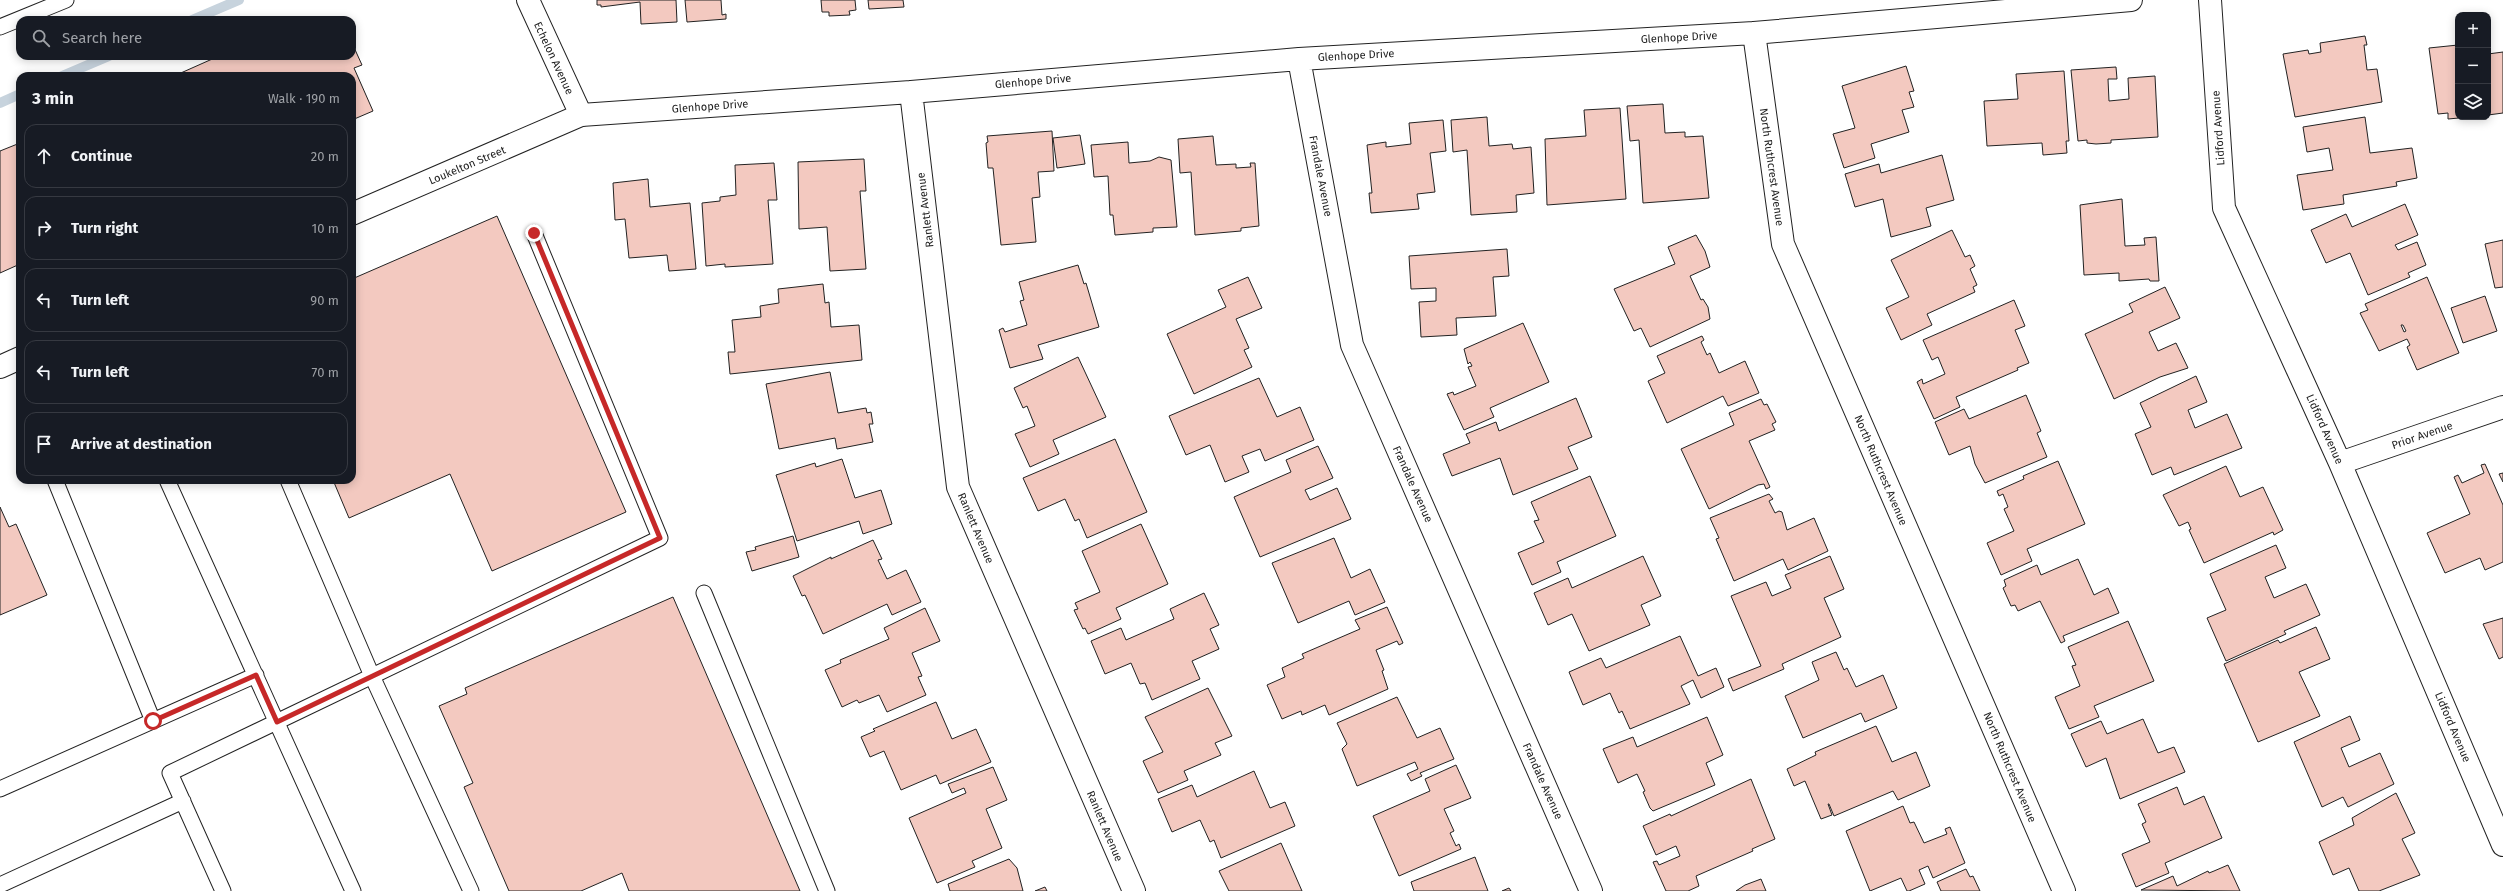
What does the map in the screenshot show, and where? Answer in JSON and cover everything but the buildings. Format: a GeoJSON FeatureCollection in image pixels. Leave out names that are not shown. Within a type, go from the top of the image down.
{"type":"FeatureCollection","features":[{"type":"Feature","properties":{"kind":"street","name":"Echelon Avenue"},"geometry":{"type":"LineString","coordinates":[[528,0],[581,115]]}},
{"type":"Feature","properties":{"kind":"street","name":"Glenhope Drive"},"geometry":{"type":"LineString","coordinates":[[581,115],[911,92],[1299,58],[1754,33],[2131,0]]}},
{"type":"Feature","properties":{"kind":"street","name":"Lidford Avenue"},"geometry":{"type":"LineString","coordinates":[[2210,0],[2224,208],[2340,463],[2503,845]]}},
{"type":"Feature","properties":{"kind":"street","name":"North Ruthcrest Avenue"},"geometry":{"type":"LineString","coordinates":[[1754,33],[1783,244],[2064,891]]}},
{"type":"Feature","properties":{"kind":"street","name":"Frandale Avenue"},"geometry":{"type":"LineString","coordinates":[[1299,58],[1352,345],[1591,891]]}},
{"type":"Feature","properties":{"kind":"street","name":"Ranlett Avenue"},"geometry":{"type":"LineString","coordinates":[[911,92],[958,487],[1134,891]]}},
{"type":"Feature","properties":{"kind":"street","name":"Loukelton Street"},"geometry":{"type":"LineString","coordinates":[[356,212],[581,115]]}},
{"type":"Feature","properties":{"kind":"street"},"geometry":{"type":"LineString","coordinates":[[0,366],[16,360]]}},
{"type":"Feature","properties":{"kind":"street","name":"Prior Avenue"},"geometry":{"type":"LineString","coordinates":[[2340,463],[2503,407]]}},
{"type":"Feature","properties":{"kind":"lane"},"geometry":{"type":"LineString","coordinates":[[25,16],[57,2]]}},
{"type":"Feature","properties":{"kind":"lane"},"geometry":{"type":"LineString","coordinates":[[0,27],[16,20]]}},
{"type":"Feature","properties":{"kind":"lane"},"geometry":{"type":"LineString","coordinates":[[223,891],[170,773],[660,538],[534,233]]}},
{"type":"Feature","properties":{"kind":"lane"},"geometry":{"type":"LineString","coordinates":[[57,484],[153,721]]}},
{"type":"Feature","properties":{"kind":"lane"},"geometry":{"type":"LineString","coordinates":[[169,484],[352,891]]}},
{"type":"Feature","properties":{"kind":"lane"},"geometry":{"type":"LineString","coordinates":[[290,484],[372,676],[471,891]]}},
{"type":"Feature","properties":{"kind":"lane"},"geometry":{"type":"LineString","coordinates":[[704,593],[827,891]]}},
{"type":"Feature","properties":{"kind":"lane"},"geometry":{"type":"LineString","coordinates":[[0,790],[256,675]]}},
{"type":"Feature","properties":{"kind":"lane"},"geometry":{"type":"LineString","coordinates":[[0,885],[183,801]]}},
{"type":"Feature","properties":{"kind":"waterway"},"geometry":{"type":"LineString","coordinates":[[201,16],[239,0]]}},
{"type":"Feature","properties":{"kind":"waterway"},"geometry":{"type":"LineString","coordinates":[[71,72],[100,60]]}},
{"type":"Feature","properties":{"kind":"waterway"},"geometry":{"type":"LineString","coordinates":[[0,103],[16,96]]}},
{"type":"Feature","properties":{"kind":"route"},"geometry":{"type":"LineString","coordinates":[[153,721],[256,675],[277,722],[660,538],[534,233]]}}]}
